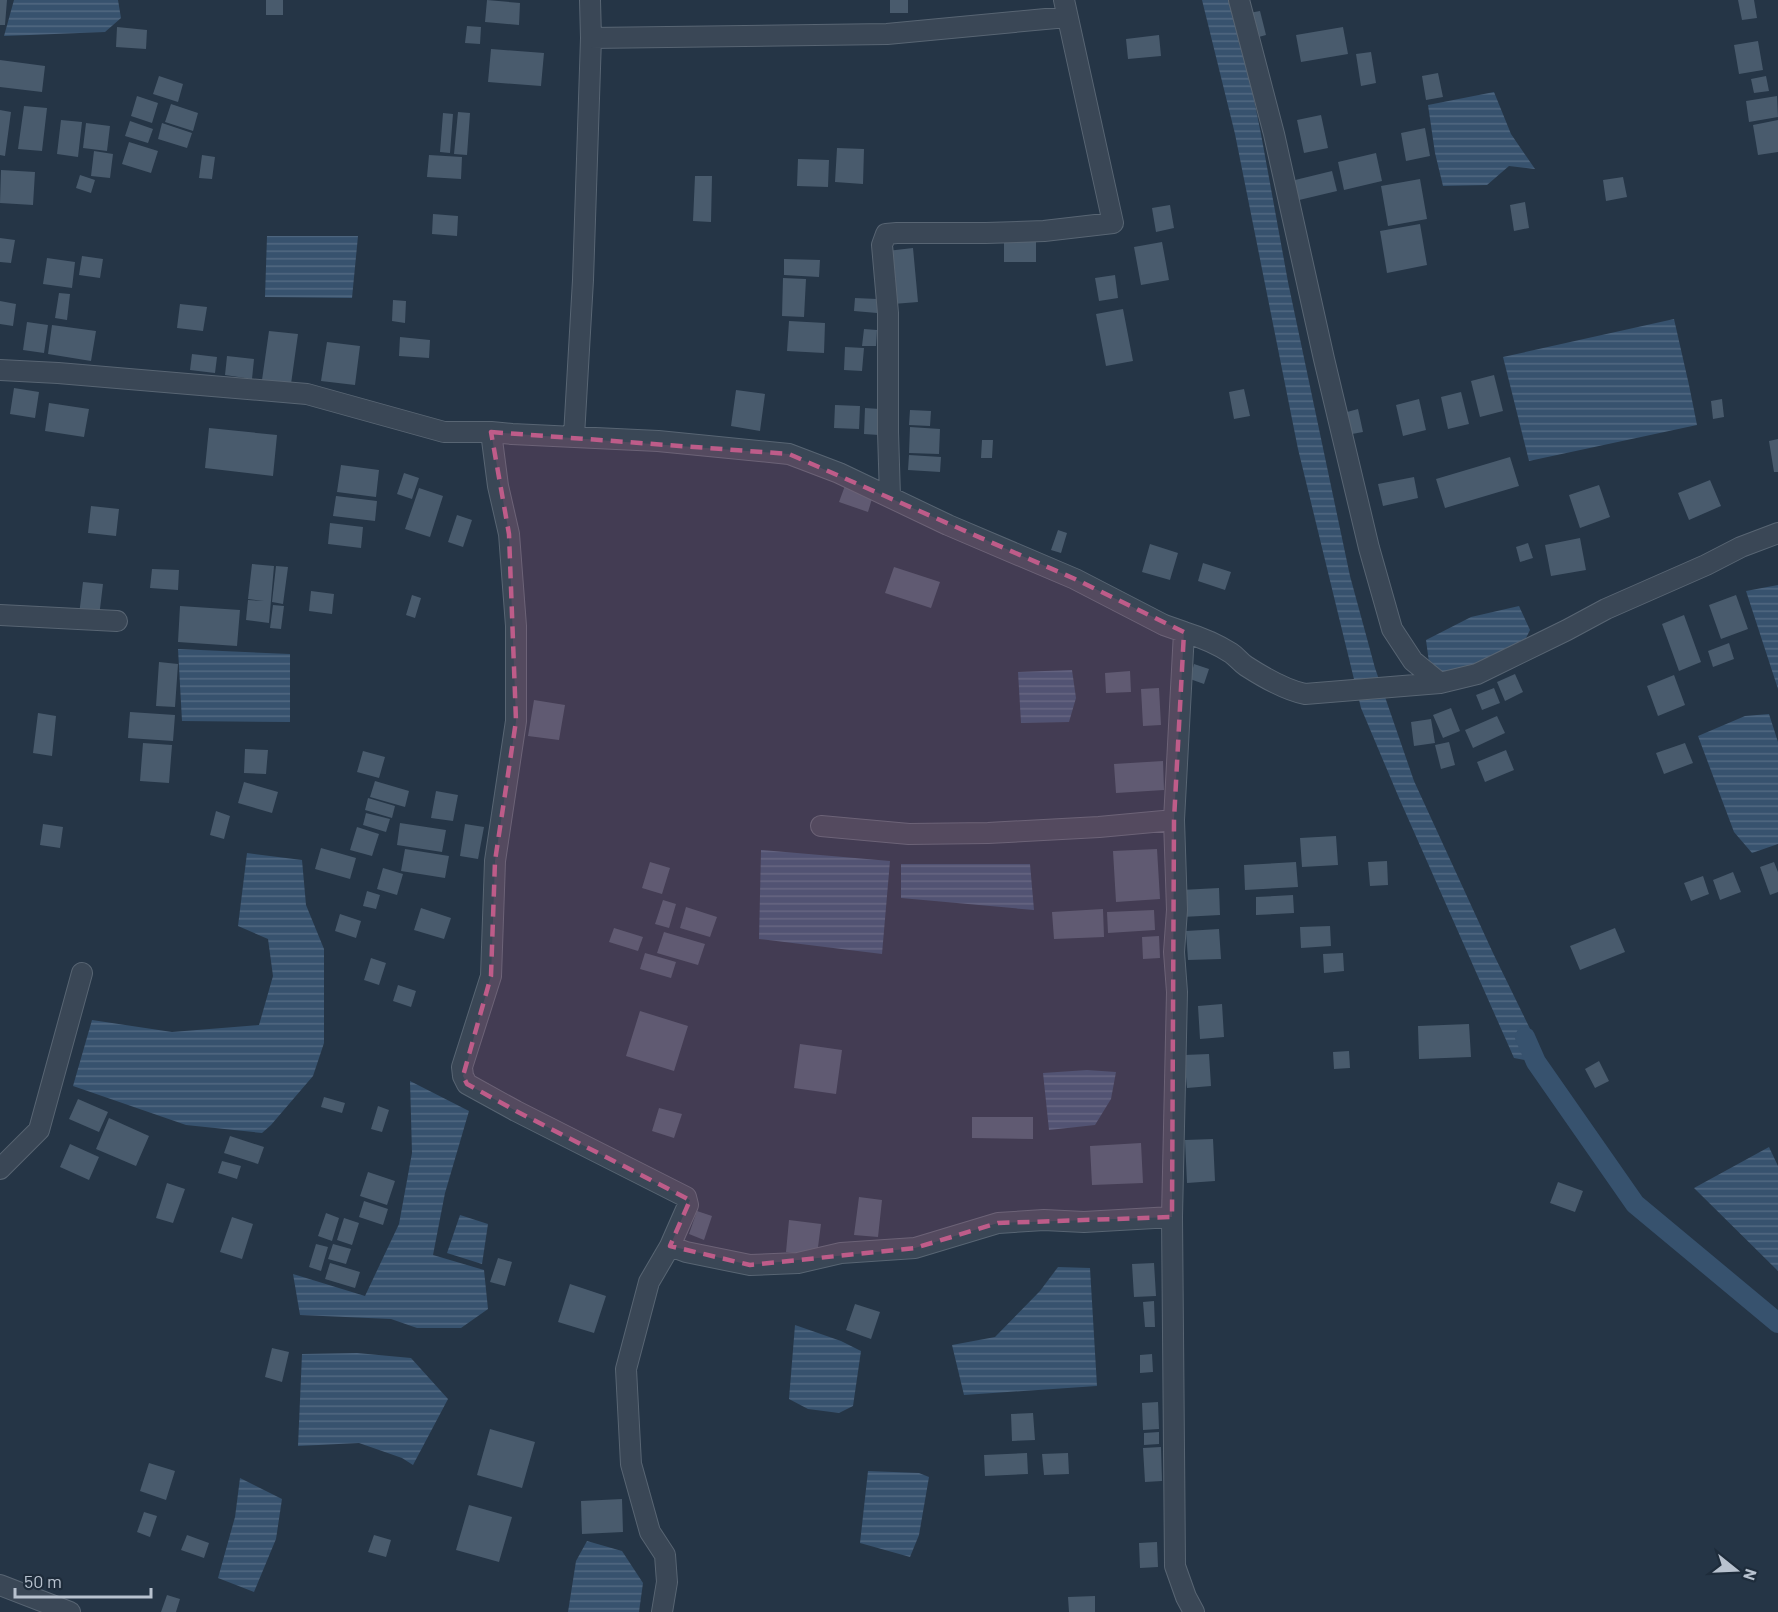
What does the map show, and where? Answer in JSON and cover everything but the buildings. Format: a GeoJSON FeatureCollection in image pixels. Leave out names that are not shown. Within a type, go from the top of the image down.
{"type":"FeatureCollection","features":[{"type":"Feature","properties":{"kind":"street"},"geometry":{"type":"LineString","coordinates":[[574,436],[583,280],[591,38],[590,0]]}},
{"type":"Feature","properties":{"kind":"street"},"geometry":{"type":"LineString","coordinates":[[1239,0],[1274,134],[1366,537],[1392,629],[1413,661],[1440,683]]}},
{"type":"Feature","properties":{"kind":"street"},"geometry":{"type":"LineString","coordinates":[[591,38],[887,34],[1066,8],[1113,223],[1044,231],[886,234],[882,244],[888,313],[890,497]]}},
{"type":"Feature","properties":{"kind":"street"},"geometry":{"type":"LineString","coordinates":[[0,370],[307,394],[444,432],[491,432],[658,441],[789,454],[839,473],[948,525],[1075,579],[1164,625],[1199,637],[1232,653],[1245,665],[1291,691],[1305,694],[1440,683],[1477,674],[1606,609],[1741,547],[1778,533]]}},
{"type":"Feature","properties":{"kind":"street"},"geometry":{"type":"LineString","coordinates":[[491,432],[498,486],[509,534],[516,626],[516,721],[495,861],[491,976],[462,1067],[463,1076],[467,1084],[516,1111],[686,1197],[688,1205],[670,1246],[649,1282],[626,1369],[631,1464],[650,1532],[665,1556],[668,1582],[662,1612]]}},
{"type":"Feature","properties":{"kind":"street"},"geometry":{"type":"LineString","coordinates":[[0,615],[117,621]]}},
{"type":"Feature","properties":{"kind":"street"},"geometry":{"type":"LineString","coordinates":[[1184,632],[1174,820],[1177,910],[1174,952],[1177,992],[1172,1217],[1176,1566],[1186,1597],[1194,1612]]}},
{"type":"Feature","properties":{"kind":"street"},"geometry":{"type":"LineString","coordinates":[[821,826],[909,834],[988,833],[1174,820]]}},
{"type":"Feature","properties":{"kind":"street"},"geometry":{"type":"LineString","coordinates":[[0,1169],[39,1130],[82,973]]}},
{"type":"Feature","properties":{"kind":"street"},"geometry":{"type":"LineString","coordinates":[[670,1246],[686,1252],[750,1265],[798,1263],[841,1254],[915,1248],[999,1223],[1044,1220],[1084,1222],[1172,1217]]}},
{"type":"Feature","properties":{"kind":"street"},"geometry":{"type":"LineString","coordinates":[[0,1585],[70,1612]]}},
{"type":"Feature","properties":{"kind":"highlighted area"},"geometry":{"type":"Polygon","coordinates":[[[491,432],[789,454],[1075,579],[1184,632],[1174,820],[1172,1217],[998,1223],[915,1248],[750,1265],[670,1246],[690,1200],[516,1111],[467,1084],[463,1076],[491,976],[495,861],[516,721],[509,534],[491,432]]]}},
{"type":"Feature","properties":{"kind":"water"},"geometry":{"type":"Polygon","coordinates":[[[14,0],[118,0],[121,18],[105,32],[4,36],[14,0]]]}},
{"type":"Feature","properties":{"kind":"water"},"geometry":{"type":"Polygon","coordinates":[[[1202,0],[1234,0],[1288,282],[1350,576],[1375,668],[1414,781],[1536,1041],[1536,1062],[1514,1058],[1361,708],[1298,449],[1235,134],[1202,0]]]}},
{"type":"Feature","properties":{"kind":"water"},"geometry":{"type":"Polygon","coordinates":[[[1494,92],[1511,134],[1535,169],[1509,166],[1487,185],[1443,186],[1435,153],[1428,105],[1494,92]]]}},
{"type":"Feature","properties":{"kind":"water"},"geometry":{"type":"Polygon","coordinates":[[[267,236],[358,236],[352,298],[265,297],[267,236]]]}},
{"type":"Feature","properties":{"kind":"water"},"geometry":{"type":"Polygon","coordinates":[[[1674,319],[1697,425],[1529,461],[1503,357],[1674,319]]]}},
{"type":"Feature","properties":{"kind":"water"},"geometry":{"type":"Polygon","coordinates":[[[1778,585],[1778,689],[1746,591],[1778,585]]]}},
{"type":"Feature","properties":{"kind":"water"},"geometry":{"type":"Polygon","coordinates":[[[1519,606],[1530,630],[1525,640],[1464,677],[1430,670],[1426,640],[1471,617],[1519,606]]]}},
{"type":"Feature","properties":{"kind":"water"},"geometry":{"type":"Polygon","coordinates":[[[178,649],[290,654],[290,722],[182,721],[178,649]]]}},
{"type":"Feature","properties":{"kind":"water"},"geometry":{"type":"Polygon","coordinates":[[[1072,670],[1076,698],[1069,722],[1021,723],[1018,672],[1072,670]]]}},
{"type":"Feature","properties":{"kind":"water"},"geometry":{"type":"Polygon","coordinates":[[[1769,714],[1778,742],[1778,844],[1752,853],[1734,832],[1698,736],[1745,716],[1769,714]]]}},
{"type":"Feature","properties":{"kind":"water"},"geometry":{"type":"Polygon","coordinates":[[[761,850],[890,861],[882,954],[759,939],[761,850]]]}},
{"type":"Feature","properties":{"kind":"water"},"geometry":{"type":"Polygon","coordinates":[[[247,853],[302,860],[306,905],[324,949],[324,1043],[313,1076],[262,1133],[186,1125],[73,1086],[92,1020],[172,1032],[259,1025],[273,976],[268,939],[238,926],[247,853]]]}},
{"type":"Feature","properties":{"kind":"water"},"geometry":{"type":"Polygon","coordinates":[[[901,864],[1030,864],[1034,910],[901,898],[901,864]]]}},
{"type":"Feature","properties":{"kind":"water"},"geometry":{"type":"Polygon","coordinates":[[[1087,1070],[1116,1072],[1111,1099],[1095,1125],[1049,1130],[1043,1073],[1087,1070]]]}},
{"type":"Feature","properties":{"kind":"water"},"geometry":{"type":"Polygon","coordinates":[[[410,1081],[469,1111],[445,1193],[433,1255],[484,1270],[488,1309],[461,1328],[417,1328],[391,1319],[300,1315],[293,1274],[365,1296],[399,1224],[412,1153],[410,1081]]]}},
{"type":"Feature","properties":{"kind":"water"},"geometry":{"type":"Polygon","coordinates":[[[1769,1147],[1778,1166],[1778,1271],[1694,1188],[1769,1147]]]}},
{"type":"Feature","properties":{"kind":"water"},"geometry":{"type":"Polygon","coordinates":[[[460,1215],[488,1224],[482,1264],[447,1253],[460,1215]]]}},
{"type":"Feature","properties":{"kind":"water"},"geometry":{"type":"Polygon","coordinates":[[[1058,1267],[1090,1268],[1097,1386],[964,1395],[952,1345],[995,1337],[1040,1291],[1058,1267]]]}},
{"type":"Feature","properties":{"kind":"water"},"geometry":{"type":"Polygon","coordinates":[[[795,1325],[841,1341],[861,1351],[853,1406],[839,1413],[808,1409],[789,1399],[795,1325]]]}},
{"type":"Feature","properties":{"kind":"water"},"geometry":{"type":"Polygon","coordinates":[[[357,1353],[411,1358],[448,1399],[413,1465],[402,1458],[359,1443],[298,1446],[302,1354],[357,1353]]]}},
{"type":"Feature","properties":{"kind":"water"},"geometry":{"type":"Polygon","coordinates":[[[868,1471],[919,1473],[929,1477],[919,1535],[910,1557],[860,1543],[868,1471]]]}},
{"type":"Feature","properties":{"kind":"water"},"geometry":{"type":"Polygon","coordinates":[[[240,1478],[282,1499],[276,1539],[254,1592],[218,1578],[235,1517],[240,1478]]]}},
{"type":"Feature","properties":{"kind":"water"},"geometry":{"type":"Polygon","coordinates":[[[587,1541],[622,1551],[643,1583],[639,1612],[568,1612],[576,1561],[587,1541]]]}},
{"type":"Feature","properties":{"kind":"waterway"},"geometry":{"type":"LineString","coordinates":[[1525,1037],[1536,1062],[1635,1204],[1778,1323]]}}]}
